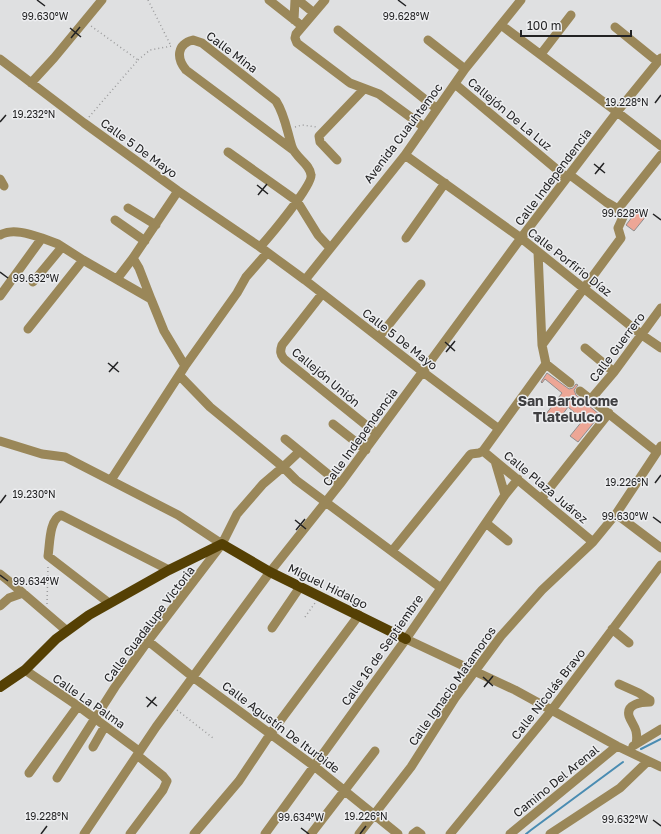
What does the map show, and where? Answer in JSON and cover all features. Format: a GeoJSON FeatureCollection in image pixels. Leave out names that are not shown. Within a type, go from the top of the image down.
{"type":"FeatureCollection","features":[{"type":"Feature","properties":{"kind":"main road"},"geometry":{"type":"LineString","coordinates":[[0,687],[25,670],[67,630],[109,603],[169,570],[222,544]]}},
{"type":"Feature","properties":{"kind":"main road","name":"Miguel Hidalgo"},"geometry":{"type":"LineString","coordinates":[[222,544],[270,572],[406,638]]}},
{"type":"Feature","properties":{"kind":"street"},"geometry":{"type":"LineString","coordinates":[[31,83],[102,0]]}},
{"type":"Feature","properties":{"kind":"street"},"geometry":{"type":"LineString","coordinates":[[269,0],[302,26]]}},
{"type":"Feature","properties":{"kind":"street"},"geometry":{"type":"LineString","coordinates":[[294,20],[295,0]]}},
{"type":"Feature","properties":{"kind":"street"},"geometry":{"type":"LineString","coordinates":[[298,0],[314,13]]}},
{"type":"Feature","properties":{"kind":"street"},"geometry":{"type":"LineString","coordinates":[[325,0],[296,34],[295,38],[297,43],[350,83],[384,97],[424,127]]}},
{"type":"Feature","properties":{"kind":"street","name":"Avenida Cuauhtemoc"},"geometry":{"type":"LineString","coordinates":[[305,280],[405,155],[455,84],[520,0]]}},
{"type":"Feature","properties":{"kind":"street"},"geometry":{"type":"LineString","coordinates":[[541,54],[571,14]]}},
{"type":"Feature","properties":{"kind":"street"},"geometry":{"type":"LineString","coordinates":[[501,25],[661,146]]}},
{"type":"Feature","properties":{"kind":"street"},"geometry":{"type":"LineString","coordinates":[[615,27],[659,65]]}},
{"type":"Feature","properties":{"kind":"street"},"geometry":{"type":"LineString","coordinates":[[338,30],[437,109]]}},
{"type":"Feature","properties":{"kind":"street","name":"Calle Mina"},"geometry":{"type":"LineString","coordinates":[[293,150],[282,111],[276,101],[202,43],[196,40],[189,41],[175,48],[180,62],[186,70],[293,150],[310,169],[311,178],[297,201]]}},
{"type":"Feature","properties":{"kind":"street"},"geometry":{"type":"LineString","coordinates":[[428,40],[466,70]]}},
{"type":"Feature","properties":{"kind":"street","name":"Calle 5 De Mayo"},"geometry":{"type":"LineString","coordinates":[[0,59],[84,123],[305,280],[499,429]]}},
{"type":"Feature","properties":{"kind":"street","name":"Calle Independencia"},"geometry":{"type":"LineString","coordinates":[[84,834],[138,753],[270,572],[366,450],[521,238],[569,177],[617,112],[659,65]]}},
{"type":"Feature","properties":{"kind":"street","name":"Callejón De La Luz"},"geometry":{"type":"LineString","coordinates":[[455,84],[569,177],[618,209]]}},
{"type":"Feature","properties":{"kind":"street"},"geometry":{"type":"LineString","coordinates":[[336,160],[318,139],[320,134],[364,88]]}},
{"type":"Feature","properties":{"kind":"street"},"geometry":{"type":"LineString","coordinates":[[228,152],[297,201],[321,239],[330,248]]}},
{"type":"Feature","properties":{"kind":"street"},"geometry":{"type":"LineString","coordinates":[[542,345],[585,289],[620,239],[621,236],[618,225],[624,214],[618,209],[661,154]]}},
{"type":"Feature","properties":{"kind":"street","name":"Calle Porfirio Díaz"},"geometry":{"type":"LineString","coordinates":[[405,155],[521,238],[642,335],[661,348]]}},
{"type":"Feature","properties":{"kind":"street"},"geometry":{"type":"LineString","coordinates":[[406,238],[445,183]]}},
{"type":"Feature","properties":{"kind":"street"},"geometry":{"type":"LineString","coordinates":[[117,279],[156,225],[178,191]]}},
{"type":"Feature","properties":{"kind":"street"},"geometry":{"type":"LineString","coordinates":[[111,480],[180,376],[185,366],[237,293],[246,276],[297,201]]}},
{"type":"Feature","properties":{"kind":"street"},"geometry":{"type":"LineString","coordinates":[[128,208],[156,225]]}},
{"type":"Feature","properties":{"kind":"street"},"geometry":{"type":"LineString","coordinates":[[115,220],[144,241]]}},
{"type":"Feature","properties":{"kind":"street"},"geometry":{"type":"LineString","coordinates":[[0,235],[3,233],[15,232],[28,234],[54,242],[151,299]]}},
{"type":"Feature","properties":{"kind":"street"},"geometry":{"type":"LineString","coordinates":[[0,296],[42,238]]}},
{"type":"Feature","properties":{"kind":"street"},"geometry":{"type":"LineString","coordinates":[[33,282],[62,247]]}},
{"type":"Feature","properties":{"kind":"street"},"geometry":{"type":"LineString","coordinates":[[538,252],[542,345],[546,364],[570,382]]}},
{"type":"Feature","properties":{"kind":"street"},"geometry":{"type":"LineString","coordinates":[[133,258],[139,268],[168,338],[185,366]]}},
{"type":"Feature","properties":{"kind":"street"},"geometry":{"type":"LineString","coordinates":[[28,328],[83,260]]}},
{"type":"Feature","properties":{"kind":"street"},"geometry":{"type":"LineString","coordinates":[[379,337],[420,284]]}},
{"type":"Feature","properties":{"kind":"street","name":"Callejón Unión"},"geometry":{"type":"LineString","coordinates":[[322,294],[282,345],[280,352],[284,359],[377,434]]}},
{"type":"Feature","properties":{"kind":"street","name":"Calle Guerrero"},"geometry":{"type":"LineString","coordinates":[[591,399],[614,372],[661,308]]}},
{"type":"Feature","properties":{"kind":"street"},"geometry":{"type":"LineString","coordinates":[[584,348],[614,372]]}},
{"type":"Feature","properties":{"kind":"street"},"geometry":{"type":"LineString","coordinates":[[392,551],[471,454],[483,451],[546,364]]}},
{"type":"Feature","properties":{"kind":"street"},"geometry":{"type":"LineString","coordinates":[[180,376],[210,407],[283,467],[296,480],[441,588]]}},
{"type":"Feature","properties":{"kind":"street"},"geometry":{"type":"LineString","coordinates":[[580,391],[659,449]]}},
{"type":"Feature","properties":{"kind":"street"},"geometry":{"type":"LineString","coordinates":[[541,500],[609,413]]}},
{"type":"Feature","properties":{"kind":"street"},"geometry":{"type":"LineString","coordinates":[[333,424],[366,450]]}},
{"type":"Feature","properties":{"kind":"street"},"geometry":{"type":"LineString","coordinates":[[286,439],[340,484]]}},
{"type":"Feature","properties":{"kind":"street"},"geometry":{"type":"LineString","coordinates":[[0,440],[42,454],[65,457],[178,515],[222,544]]}},
{"type":"Feature","properties":{"kind":"street","name":"Calle Ignacio Matamoros"},"geometry":{"type":"LineString","coordinates":[[360,834],[411,767],[455,698],[501,636],[528,605],[593,542],[616,514],[659,449]]}},
{"type":"Feature","properties":{"kind":"street","name":"Calle Guadalupe Victoria"},"geometry":{"type":"LineString","coordinates":[[57,778],[115,688],[148,641],[222,544],[237,514],[263,484],[300,451]]}},
{"type":"Feature","properties":{"kind":"street","name":"Calle Plaza Juárez"},"geometry":{"type":"LineString","coordinates":[[483,451],[593,542]]}},
{"type":"Feature","properties":{"kind":"street"},"geometry":{"type":"LineString","coordinates":[[495,461],[505,495]]}},
{"type":"Feature","properties":{"kind":"street","name":"Calle 16 de Septiembre"},"geometry":{"type":"LineString","coordinates":[[265,834],[406,638],[505,495],[518,479]]}},
{"type":"Feature","properties":{"kind":"street"},"geometry":{"type":"LineString","coordinates":[[109,603],[48,556],[52,524],[57,516],[61,514],[169,570]]}},
{"type":"Feature","properties":{"kind":"street"},"geometry":{"type":"LineString","coordinates":[[616,514],[661,548]]}},
{"type":"Feature","properties":{"kind":"street"},"geometry":{"type":"LineString","coordinates":[[486,523],[508,541]]}},
{"type":"Feature","properties":{"kind":"street","name":"Calle Nicolás Bravo"},"geometry":{"type":"LineString","coordinates":[[450,834],[551,711],[661,565]]}},
{"type":"Feature","properties":{"kind":"street"},"geometry":{"type":"LineString","coordinates":[[0,574],[67,630]]}},
{"type":"Feature","properties":{"kind":"street"},"geometry":{"type":"LineString","coordinates":[[272,628],[300,587]]}},
{"type":"Feature","properties":{"kind":"street"},"geometry":{"type":"LineString","coordinates":[[0,606],[9,598],[23,593]]}},
{"type":"Feature","properties":{"kind":"street"},"geometry":{"type":"LineString","coordinates":[[194,834],[239,781],[358,615]]}},
{"type":"Feature","properties":{"kind":"street"},"geometry":{"type":"LineString","coordinates":[[612,629],[629,643]]}},
{"type":"Feature","properties":{"kind":"street","name":"Miguel Hidalgo"},"geometry":{"type":"LineString","coordinates":[[406,638],[475,670],[617,746],[661,767]]}},
{"type":"Feature","properties":{"kind":"street","name":"Calle Agustín De Iturbide"},"geometry":{"type":"LineString","coordinates":[[148,641],[194,677],[272,733],[398,834]]}},
{"type":"Feature","properties":{"kind":"street","name":"Calle La Palma"},"geometry":{"type":"LineString","coordinates":[[25,670],[105,726],[138,753],[167,781],[163,790],[130,834]]}},
{"type":"Feature","properties":{"kind":"street"},"geometry":{"type":"LineString","coordinates":[[619,684],[651,700],[650,702],[633,706],[629,712],[636,732],[636,744]]}},
{"type":"Feature","properties":{"kind":"street"},"geometry":{"type":"LineString","coordinates":[[29,773],[78,706]]}},
{"type":"Feature","properties":{"kind":"street"},"geometry":{"type":"LineString","coordinates":[[93,747],[105,726]]}},
{"type":"Feature","properties":{"kind":"street"},"geometry":{"type":"LineString","coordinates":[[628,751],[636,744],[661,729]]}},
{"type":"Feature","properties":{"kind":"street","name":"Camino Del Arenal"},"geometry":{"type":"LineString","coordinates":[[510,834],[617,746]]}},
{"type":"Feature","properties":{"kind":"street"},"geometry":{"type":"LineString","coordinates":[[311,834],[375,751]]}},
{"type":"Feature","properties":{"kind":"street"},"geometry":{"type":"LineString","coordinates":[[550,834],[620,788],[648,760]]}},
{"type":"Feature","properties":{"kind":"street"},"geometry":{"type":"LineString","coordinates":[[413,834],[417,831],[422,834]]}},
{"type":"Feature","properties":{"kind":"path"},"geometry":{"type":"LineString","coordinates":[[84,123],[138,60],[150,50],[175,48],[148,0]]}},
{"type":"Feature","properties":{"kind":"path"},"geometry":{"type":"LineString","coordinates":[[84,21],[138,60]]}},
{"type":"Feature","properties":{"kind":"path"},"geometry":{"type":"LineString","coordinates":[[287,130],[302,125],[308,127],[327,127]]}},
{"type":"Feature","properties":{"kind":"path"},"geometry":{"type":"LineString","coordinates":[[47,613],[48,556]]}},
{"type":"Feature","properties":{"kind":"path"},"geometry":{"type":"LineString","coordinates":[[305,617],[320,596]]}},
{"type":"Feature","properties":{"kind":"path"},"geometry":{"type":"LineString","coordinates":[[172,706],[213,738]]}},
{"type":"Feature","properties":{"kind":"building"},"geometry":{"type":"Polygon","coordinates":[[[639,208],[647,215],[634,231],[626,225],[639,208]]]}},
{"type":"Feature","properties":{"kind":"building"},"geometry":{"type":"Polygon","coordinates":[[[547,373],[569,389],[573,388],[576,384],[578,385],[574,390],[576,395],[600,415],[578,442],[570,436],[583,420],[568,407],[557,422],[546,414],[562,393],[545,379],[542,383],[541,382],[547,373]]]}},
{"type":"Feature","properties":{"kind":"waterway"},"geometry":{"type":"LineString","coordinates":[[641,749],[661,739]]}},
{"type":"Feature","properties":{"kind":"waterway"},"geometry":{"type":"LineString","coordinates":[[526,834],[623,762]]}},
{"type":"Feature","properties":{"kind":"district","name":"San Bartolome Tlatelulco"},"geometry":{"type":"Point","coordinates":[568,408]}}]}
